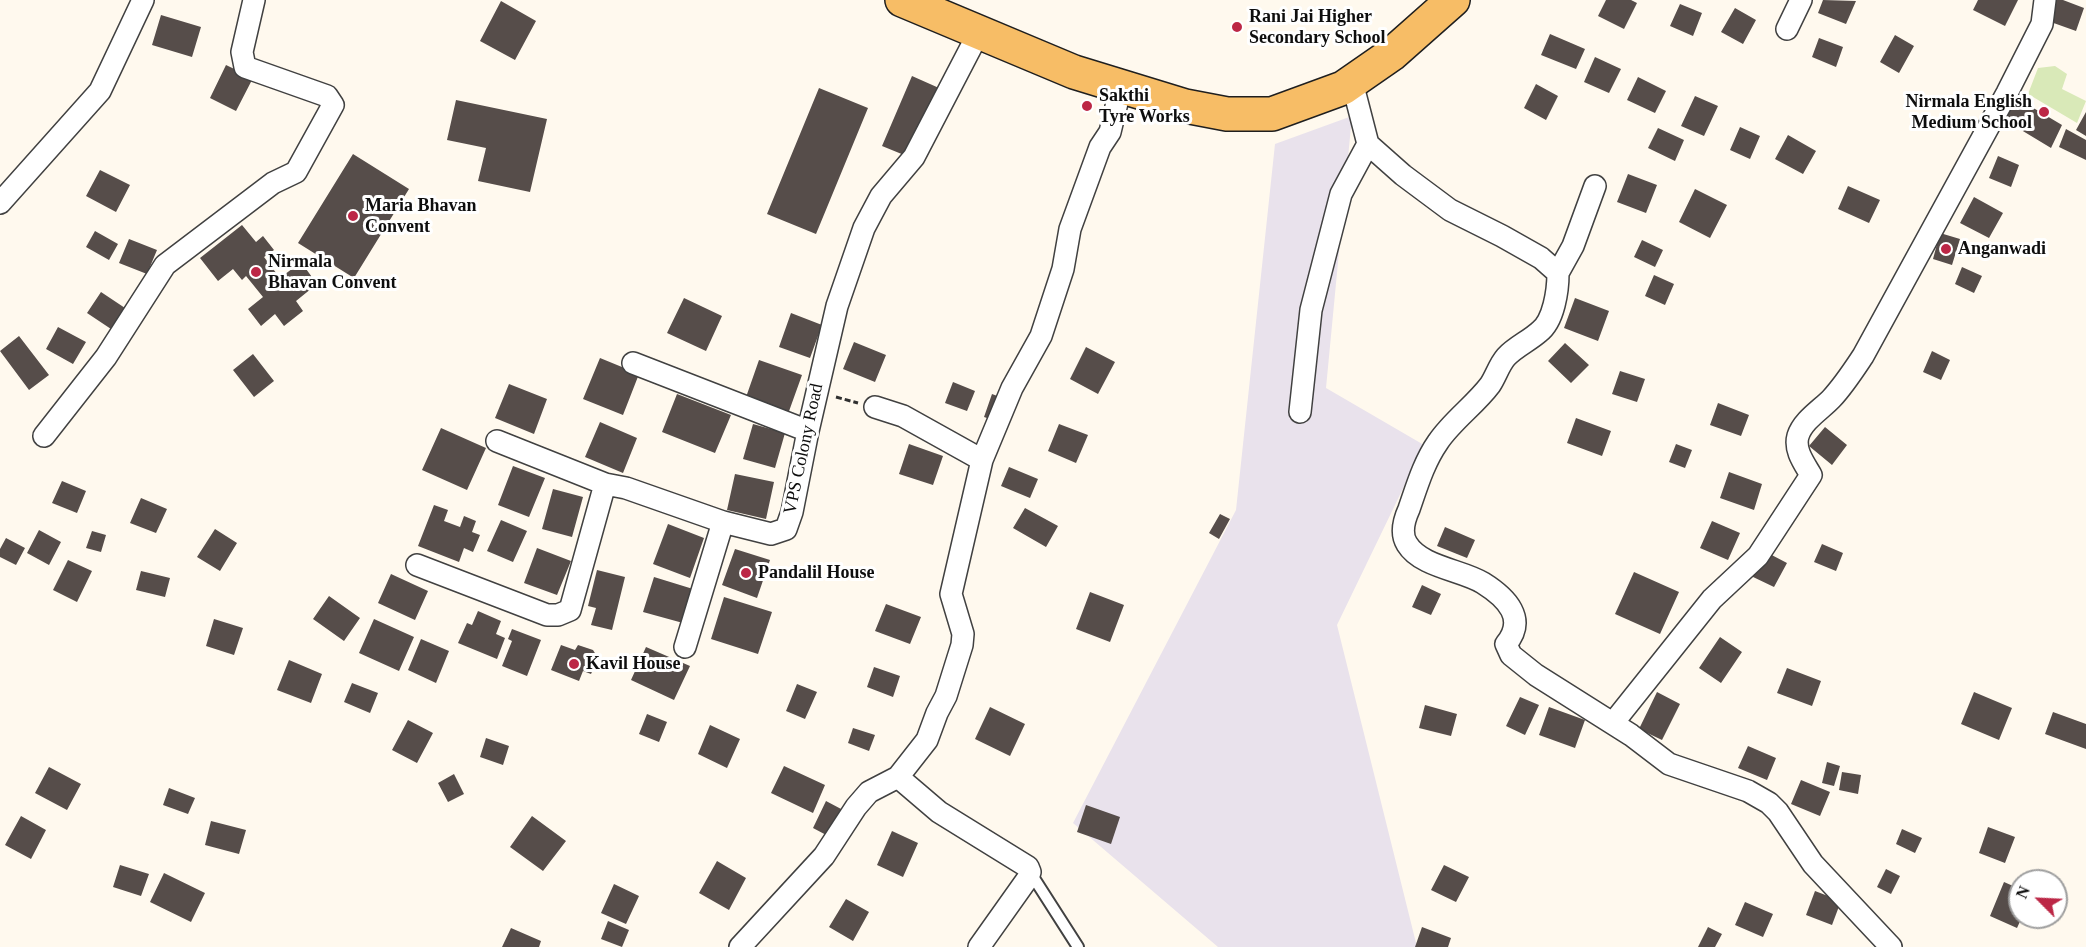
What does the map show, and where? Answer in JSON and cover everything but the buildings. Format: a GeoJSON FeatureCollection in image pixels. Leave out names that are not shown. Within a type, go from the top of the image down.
{"type":"FeatureCollection","features":[{"type":"Feature","properties":{"kind":"main road"},"geometry":{"type":"LineString","coordinates":[[902,0],[1074,72],[1185,106],[1227,114],[1272,114],[1343,88],[1392,54],[1453,0]]}},
{"type":"Feature","properties":{"kind":"street"},"geometry":{"type":"LineString","coordinates":[[0,203],[100,91],[143,0]]}},
{"type":"Feature","properties":{"kind":"street"},"geometry":{"type":"LineString","coordinates":[[44,436],[106,357],[165,265],[273,183],[296,172],[333,105],[327,96],[244,67],[242,52],[254,0]]}},
{"type":"Feature","properties":{"kind":"street"},"geometry":{"type":"LineString","coordinates":[[1787,29],[1801,0]]}},
{"type":"Feature","properties":{"kind":"street"},"geometry":{"type":"LineString","coordinates":[[1613,723],[1712,599],[1758,556],[1811,475],[1798,451],[1798,435],[1848,379],[1863,356],[2007,93],[2042,24],[2045,0]]}},
{"type":"Feature","properties":{"kind":"street","name":"VPS Colony Road"},"geometry":{"type":"LineString","coordinates":[[497,441],[605,484],[626,488],[723,522],[771,534],[786,529],[792,512],[816,393],[837,306],[864,228],[881,196],[914,157],[980,32]]}},
{"type":"Feature","properties":{"kind":"street"},"geometry":{"type":"LineString","coordinates":[[1353,82],[1368,144],[1403,175],[1450,210],[1541,258],[1558,273]]}},
{"type":"Feature","properties":{"kind":"street"},"geometry":{"type":"LineString","coordinates":[[740,947],[824,856],[856,807],[869,792],[898,777],[927,740],[946,696],[962,645],[963,634],[951,594],[982,460],[1012,388],[1041,336],[1063,269],[1070,229],[1100,147],[1110,132],[1121,86]]}},
{"type":"Feature","properties":{"kind":"street"},"geometry":{"type":"LineString","coordinates":[[1300,412],[1314,300],[1341,194],[1368,144]]}},
{"type":"Feature","properties":{"kind":"street"},"geometry":{"type":"LineString","coordinates":[[1595,186],[1573,246],[1558,273],[1558,291],[1542,330],[1506,357],[1490,385],[1438,442],[1421,473],[1406,517],[1403,533],[1407,545],[1422,558],[1483,583],[1509,604],[1517,622],[1513,635],[1506,644],[1511,655],[1536,675],[1613,723],[1668,764],[1748,791],[1769,803],[1778,812],[1812,864],[1891,947]]}},
{"type":"Feature","properties":{"kind":"street"},"geometry":{"type":"LineString","coordinates":[[633,363],[808,431]]}},
{"type":"Feature","properties":{"kind":"street"},"geometry":{"type":"LineString","coordinates":[[875,407],[903,417],[982,460]]}},
{"type":"Feature","properties":{"kind":"street"},"geometry":{"type":"LineString","coordinates":[[417,565],[547,615],[558,615],[570,610],[605,484]]}},
{"type":"Feature","properties":{"kind":"street"},"geometry":{"type":"LineString","coordinates":[[685,647],[723,522]]}},
{"type":"Feature","properties":{"kind":"street"},"geometry":{"type":"LineString","coordinates":[[898,777],[939,812],[1028,867],[1030,872],[1017,894],[979,947]]}},
{"type":"Feature","properties":{"kind":"lane"},"geometry":{"type":"LineString","coordinates":[[1030,872],[1078,947]]}},
{"type":"Feature","properties":{"kind":"path"},"geometry":{"type":"LineString","coordinates":[[816,393],[875,407]]}},
{"type":"Feature","properties":{"kind":"shaded area"},"geometry":{"type":"Polygon","coordinates":[[[1352,116],[1326,388],[1424,445],[1337,625],[1417,947],[1218,947],[1073,823],[1236,510],[1275,144],[1352,116]]]}},
{"type":"Feature","properties":{"kind":"green space"},"geometry":{"type":"Polygon","coordinates":[[[2055,66],[2067,74],[2062,89],[2086,101],[2077,123],[2028,94],[2038,68],[2055,66]]]}},
{"type":"Feature","properties":{"kind":"place","name":"Rani Jai Higher Secondary School"},"geometry":{"type":"Point","coordinates":[1237,27]}},
{"type":"Feature","properties":{"kind":"place","name":"Sakthi Tyre Works"},"geometry":{"type":"Point","coordinates":[1087,106]}},
{"type":"Feature","properties":{"kind":"place","name":"Nirmala English Medium School"},"geometry":{"type":"Point","coordinates":[2044,112]}},
{"type":"Feature","properties":{"kind":"place","name":"Maria Bhavan Convent"},"geometry":{"type":"Point","coordinates":[353,216]}},
{"type":"Feature","properties":{"kind":"place","name":"Anganwadi"},"geometry":{"type":"Point","coordinates":[1946,249]}},
{"type":"Feature","properties":{"kind":"place","name":"Nirmala Bhavan Convent"},"geometry":{"type":"Point","coordinates":[256,272]}},
{"type":"Feature","properties":{"kind":"place","name":"Pandalil House"},"geometry":{"type":"Point","coordinates":[746,573]}},
{"type":"Feature","properties":{"kind":"place","name":"Kavil House"},"geometry":{"type":"Point","coordinates":[574,664]}}]}
